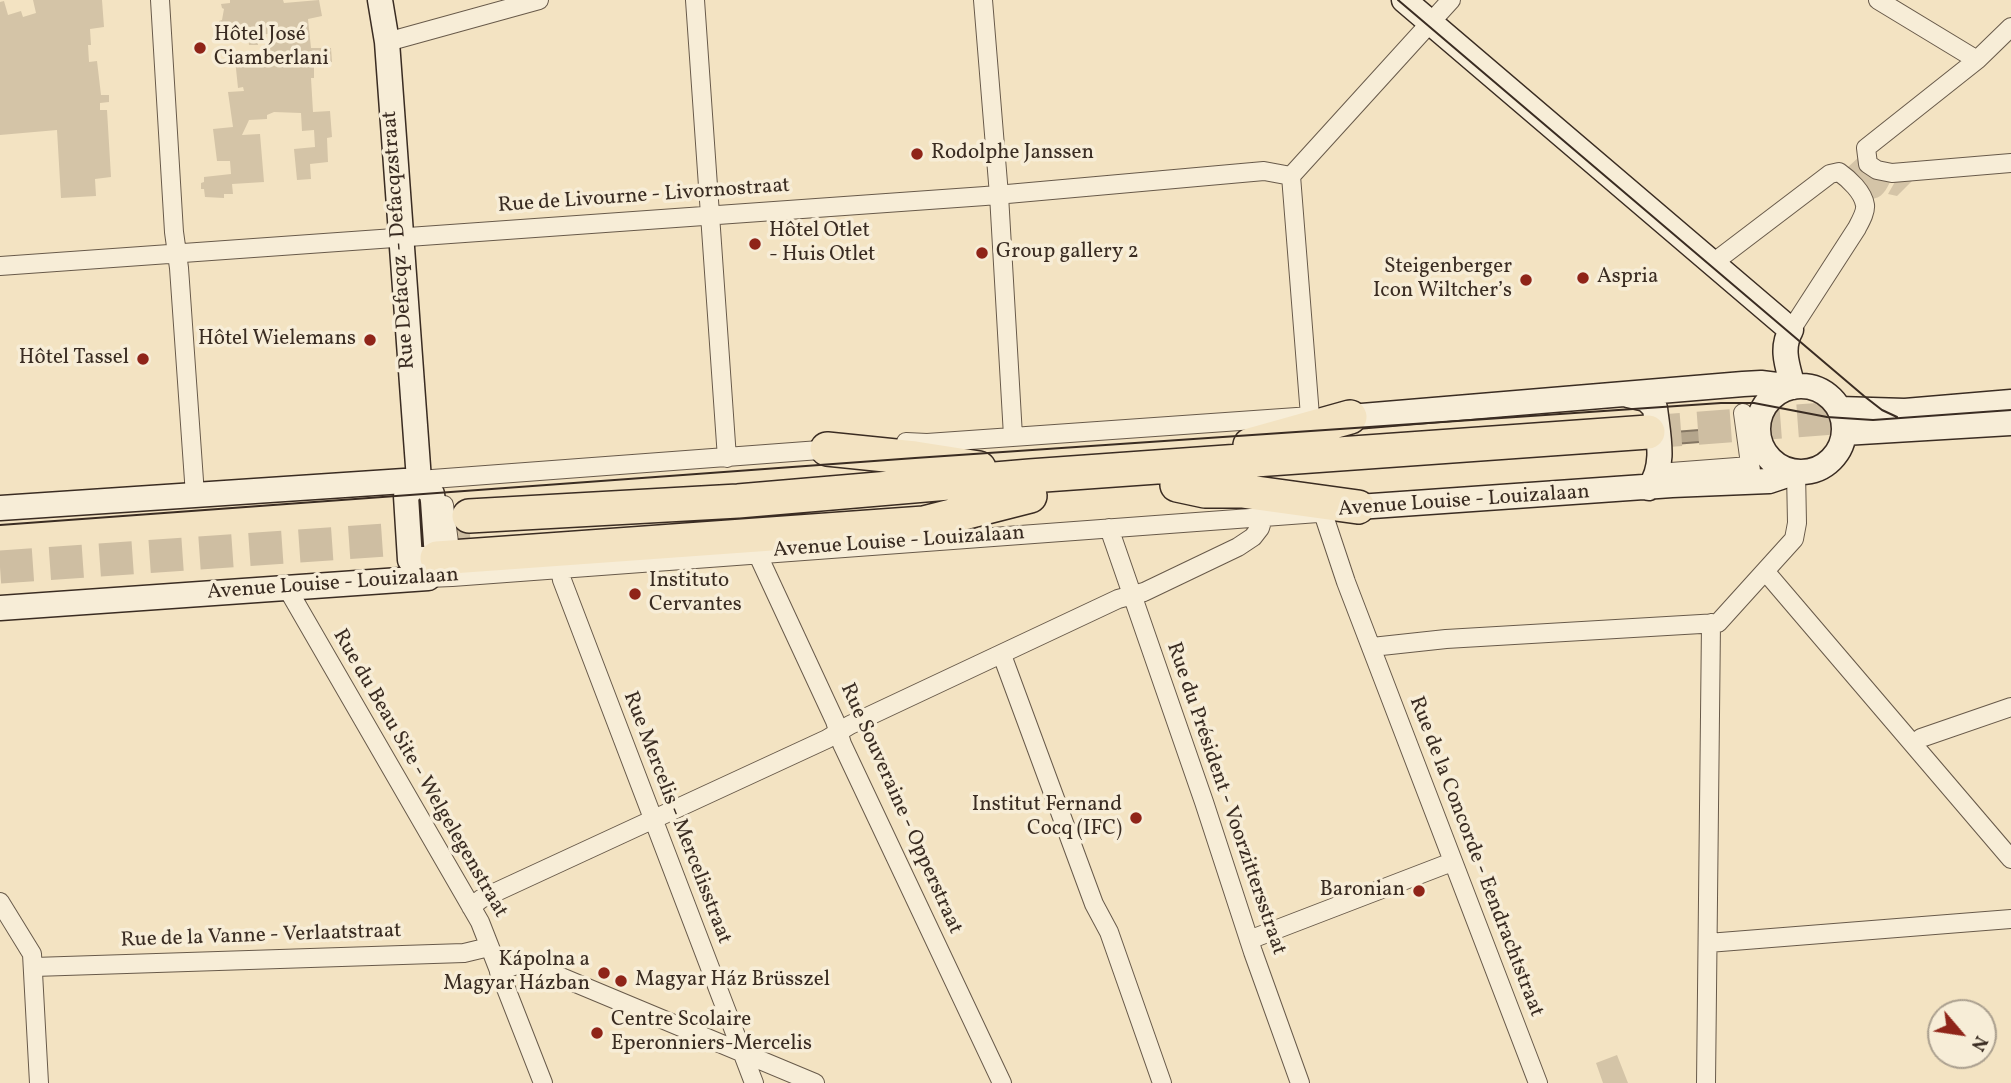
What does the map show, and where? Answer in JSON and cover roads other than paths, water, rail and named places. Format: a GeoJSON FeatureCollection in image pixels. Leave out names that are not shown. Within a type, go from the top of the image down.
{"type":"FeatureCollection","features":[{"type":"Feature","properties":{"kind":"highway"},"geometry":{"type":"LineString","coordinates":[[1175,475],[1350,417]]}},
{"type":"Feature","properties":{"kind":"highway"},"geometry":{"type":"LineString","coordinates":[[827,449],[915,458],[1030,486]]}},
{"type":"Feature","properties":{"kind":"highway","name":"Avenue Louise - Louizalaan"},"geometry":{"type":"LineString","coordinates":[[460,512],[747,518],[1030,486],[1175,475],[1664,451]]}},
{"type":"Feature","properties":{"kind":"highway"},"geometry":{"type":"LineString","coordinates":[[1175,475],[1205,491],[1242,491],[1359,507]]}},
{"type":"Feature","properties":{"kind":"highway"},"geometry":{"type":"LineString","coordinates":[[425,565],[898,534],[1030,486]]}},
{"type":"Feature","properties":{"kind":"main road","name":"Rue Defacqz - Defacqzstraat"},"geometry":{"type":"LineString","coordinates":[[380,0],[387,42],[419,480]]}},
{"type":"Feature","properties":{"kind":"main road"},"geometry":{"type":"LineString","coordinates":[[1404,0],[1791,330],[1784,352],[1793,387]]}},
{"type":"Feature","properties":{"kind":"main road"},"geometry":{"type":"LineString","coordinates":[[1350,417],[1761,383],[1804,386],[1818,390],[1830,398],[1842,421],[1841,446],[1826,465],[1806,472],[1796,472],[1775,464],[1761,445],[1758,434],[1759,422],[1766,404],[1774,396],[1793,387]]}},
{"type":"Feature","properties":{"kind":"main road"},"geometry":{"type":"LineString","coordinates":[[1627,394],[1646,399],[1656,408],[1660,466],[1657,477],[1664,451]]}},
{"type":"Feature","properties":{"kind":"main road"},"geometry":{"type":"LineString","coordinates":[[1842,421],[1905,411],[2011,402]]}},
{"type":"Feature","properties":{"kind":"main road"},"geometry":{"type":"LineString","coordinates":[[1842,421],[2011,424]]}},
{"type":"Feature","properties":{"kind":"main road","name":"Avenue Louise - Louizalaan"},"geometry":{"type":"LineString","coordinates":[[1359,507],[1664,451],[1672,485],[1769,481],[1796,472]]}},
{"type":"Feature","properties":{"kind":"main road"},"geometry":{"type":"LineString","coordinates":[[0,508],[419,480],[432,494],[425,565]]}},
{"type":"Feature","properties":{"kind":"main road","name":"Avenue Louise - Louizalaan"},"geometry":{"type":"LineString","coordinates":[[0,608],[288,588],[425,565]]}},
{"type":"Feature","properties":{"kind":"street"},"geometry":{"type":"LineString","coordinates":[[160,0],[195,495]]}},
{"type":"Feature","properties":{"kind":"street"},"geometry":{"type":"LineString","coordinates":[[387,42],[539,0]]}},
{"type":"Feature","properties":{"kind":"street"},"geometry":{"type":"LineString","coordinates":[[695,0],[727,458]]}},
{"type":"Feature","properties":{"kind":"street"},"geometry":{"type":"LineString","coordinates":[[983,0],[999,195],[1013,436]]}},
{"type":"Feature","properties":{"kind":"street"},"geometry":{"type":"LineString","coordinates":[[1310,416],[1292,176],[1451,0]]}},
{"type":"Feature","properties":{"kind":"street"},"geometry":{"type":"LineString","coordinates":[[1878,0],[1977,60]]}},
{"type":"Feature","properties":{"kind":"street"},"geometry":{"type":"LineString","coordinates":[[2011,27],[1977,60],[1866,148],[1868,164],[1877,170],[1892,173],[2011,163]]}},
{"type":"Feature","properties":{"kind":"street","name":"Rue de Livourne - Livornostraat"},"geometry":{"type":"LineString","coordinates":[[0,266],[999,195],[1264,171],[1292,176]]}},
{"type":"Feature","properties":{"kind":"street"},"geometry":{"type":"LineString","coordinates":[[1713,263],[1830,174],[1839,172],[1846,177],[1865,205],[1857,228],[1791,330]]}},
{"type":"Feature","properties":{"kind":"street"},"geometry":{"type":"LineString","coordinates":[[1664,451],[1751,469],[1742,415]]}},
{"type":"Feature","properties":{"kind":"street"},"geometry":{"type":"LineString","coordinates":[[419,480],[727,458],[901,442],[927,443],[1310,416],[1350,417]]}},
{"type":"Feature","properties":{"kind":"street"},"geometry":{"type":"LineString","coordinates":[[1372,647],[1446,639],[1721,621],[1796,535],[1796,472]]}},
{"type":"Feature","properties":{"kind":"street","name":"Avenue Louise - Louizalaan"},"geometry":{"type":"LineString","coordinates":[[425,565],[560,568],[757,553],[898,534],[1110,528],[1323,513],[1359,507]]}},
{"type":"Feature","properties":{"kind":"street","name":"Rue de la Concorde - Eendrachtstraat"},"geometry":{"type":"LineString","coordinates":[[1323,513],[1346,582],[1538,1083]]}},
{"type":"Feature","properties":{"kind":"street"},"geometry":{"type":"LineString","coordinates":[[471,907],[481,899],[1118,599],[1144,592],[1238,547],[1253,537],[1263,518]]}},
{"type":"Feature","properties":{"kind":"street","name":"Rue du Président - Voorzittersstraat"},"geometry":{"type":"LineString","coordinates":[[1110,528],[1300,1083]]}},
{"type":"Feature","properties":{"kind":"street","name":"Rue Souveraine - Opperstraat"},"geometry":{"type":"LineString","coordinates":[[757,553],[842,744],[1002,1083]]}},
{"type":"Feature","properties":{"kind":"street","name":"Rue Mercelis - Mercelisstraat"},"geometry":{"type":"LineString","coordinates":[[560,568],[562,580],[652,820],[754,1083]]}},
{"type":"Feature","properties":{"kind":"street"},"geometry":{"type":"LineString","coordinates":[[1765,571],[2011,859]]}},
{"type":"Feature","properties":{"kind":"street","name":"Rue du Beau Site - Welgelegenstraat"},"geometry":{"type":"LineString","coordinates":[[288,588],[471,907],[543,1083]]}},
{"type":"Feature","properties":{"kind":"street"},"geometry":{"type":"LineString","coordinates":[[1706,1083],[1711,623]]}},
{"type":"Feature","properties":{"kind":"street"},"geometry":{"type":"LineString","coordinates":[[1002,655],[1085,881],[1109,932],[1162,1083]]}},
{"type":"Feature","properties":{"kind":"street"},"geometry":{"type":"LineString","coordinates":[[1914,744],[1921,738],[2011,707]]}},
{"type":"Feature","properties":{"kind":"street"},"geometry":{"type":"LineString","coordinates":[[1249,940],[1452,862]]}},
{"type":"Feature","properties":{"kind":"street"},"geometry":{"type":"LineString","coordinates":[[0,902],[32,954],[39,1083]]}},
{"type":"Feature","properties":{"kind":"street"},"geometry":{"type":"LineString","coordinates":[[1708,943],[2011,919]]}},
{"type":"Feature","properties":{"kind":"street","name":"Rue de la Vanne - Verlaatstraat"},"geometry":{"type":"LineString","coordinates":[[34,967],[464,953],[489,947]]}},
{"type":"Feature","properties":{"kind":"street"},"geometry":{"type":"LineString","coordinates":[[499,972],[516,965],[530,964],[815,1083]]}},
{"type":"Feature","properties":{"kind":"tunnel"},"geometry":{"type":"LineString","coordinates":[[1648,432],[1876,415]]}},
{"type":"Feature","properties":{"kind":"tunnel"},"geometry":{"type":"LineString","coordinates":[[0,567],[470,534]]}},
{"type":"Feature","properties":{"kind":"tram line"},"geometry":{"type":"LineString","coordinates":[[1398,0],[1864,396],[1882,410],[1897,417]]}},
{"type":"Feature","properties":{"kind":"tram line"},"geometry":{"type":"LineString","coordinates":[[0,525],[915,458],[1721,403],[1754,403],[1827,417],[1873,420],[2011,410]]}},
{"type":"Feature","properties":{"kind":"place","name":"Hôtel José Ciamberlani"},"geometry":{"type":"Point","coordinates":[200,48]}},
{"type":"Feature","properties":{"kind":"place","name":"Rodolphe Janssen"},"geometry":{"type":"Point","coordinates":[917,154]}},
{"type":"Feature","properties":{"kind":"place","name":"Hôtel Otlet - Huis Otlet"},"geometry":{"type":"Point","coordinates":[755,244]}},
{"type":"Feature","properties":{"kind":"place","name":"Group gallery 2"},"geometry":{"type":"Point","coordinates":[982,253]}},
{"type":"Feature","properties":{"kind":"place","name":"Aspria"},"geometry":{"type":"Point","coordinates":[1583,278]}},
{"type":"Feature","properties":{"kind":"place","name":"Steigenberger Icon Wiltcher’s"},"geometry":{"type":"Point","coordinates":[1526,280]}},
{"type":"Feature","properties":{"kind":"place","name":"Hôtel Wielemans"},"geometry":{"type":"Point","coordinates":[370,340]}},
{"type":"Feature","properties":{"kind":"place","name":"Hôtel Tassel"},"geometry":{"type":"Point","coordinates":[143,359]}},
{"type":"Feature","properties":{"kind":"place","name":"Instituto Cervantes"},"geometry":{"type":"Point","coordinates":[635,594]}},
{"type":"Feature","properties":{"kind":"place","name":"Institut Fernand Cocq (IFC)"},"geometry":{"type":"Point","coordinates":[1136,818]}},
{"type":"Feature","properties":{"kind":"place","name":"Baronian"},"geometry":{"type":"Point","coordinates":[1419,891]}},
{"type":"Feature","properties":{"kind":"place","name":"Kápolna a Magyar Házban"},"geometry":{"type":"Point","coordinates":[604,973]}},
{"type":"Feature","properties":{"kind":"place","name":"Magyar Ház Brüsszel"},"geometry":{"type":"Point","coordinates":[621,981]}},
{"type":"Feature","properties":{"kind":"place","name":"Centre Scolaire Eperonniers-Mercelis"},"geometry":{"type":"Point","coordinates":[597,1033]}}]}
